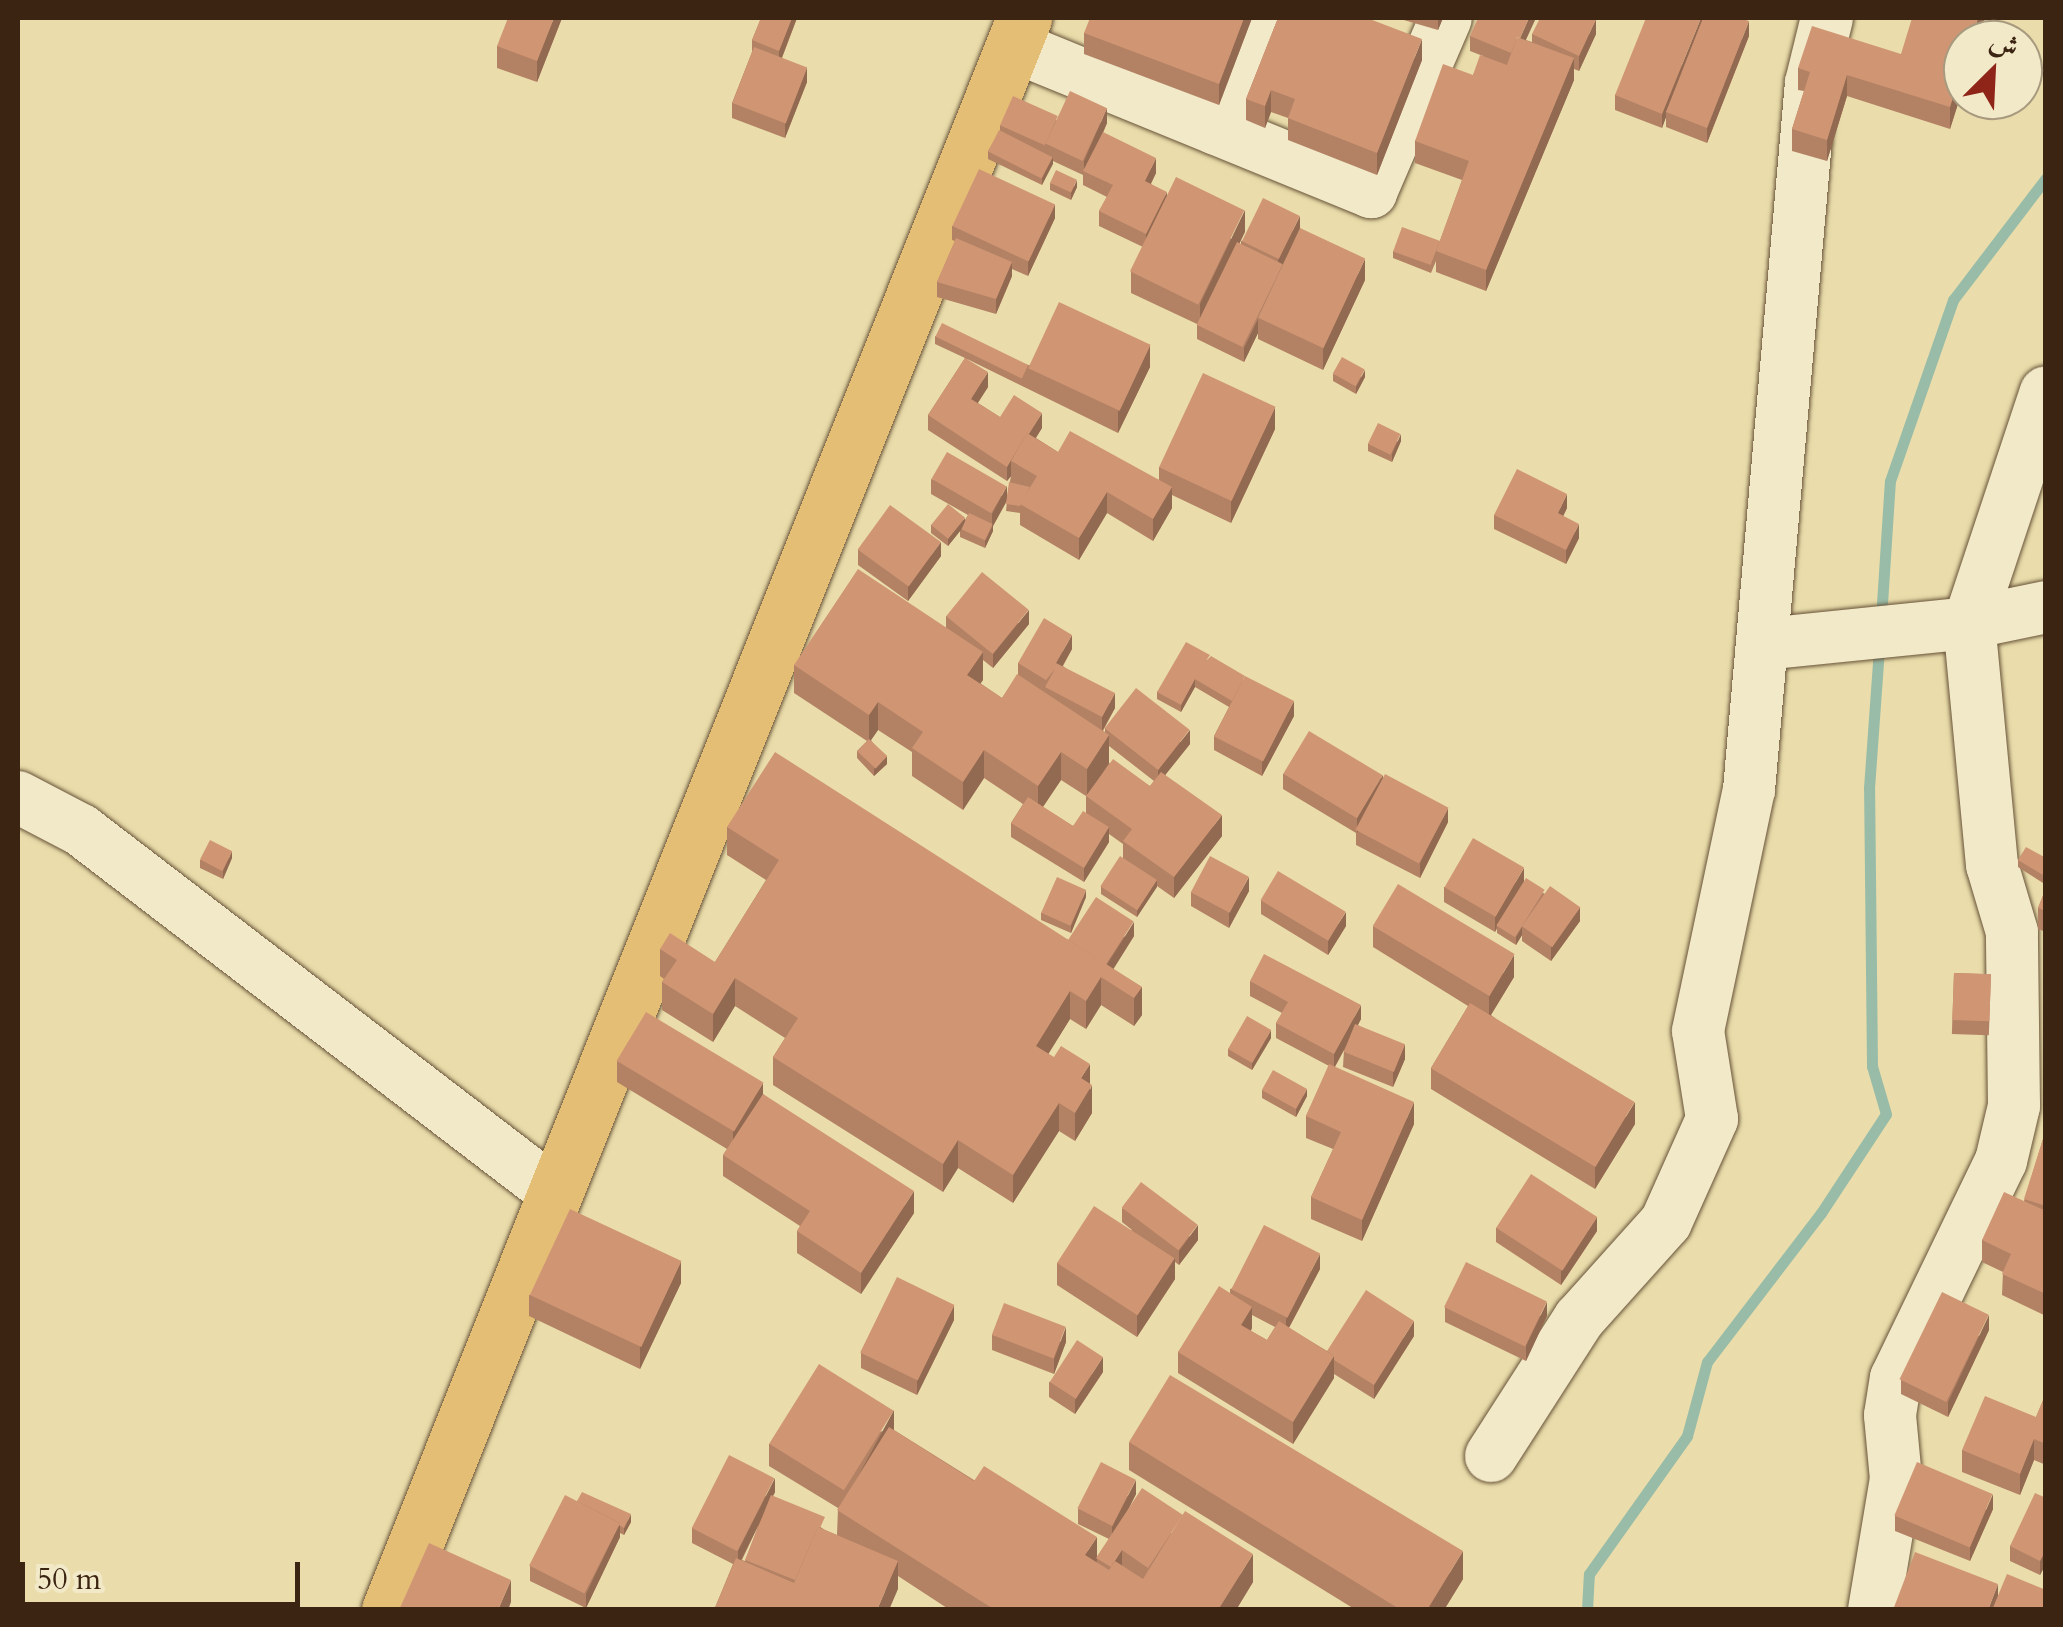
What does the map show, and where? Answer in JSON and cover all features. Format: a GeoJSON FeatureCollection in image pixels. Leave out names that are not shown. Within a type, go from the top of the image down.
{"type":"FeatureCollection","features":[{"type":"Feature","properties":{"kind":"main road"},"geometry":{"type":"LineString","coordinates":[[390,1610],[1019,32]]}},
{"type":"Feature","properties":{"kind":"street"},"geometry":{"type":"LineString","coordinates":[[1216,129],[1261,18]]}},
{"type":"Feature","properties":{"kind":"street"},"geometry":{"type":"LineString","coordinates":[[1019,32],[1216,129],[1370,192],[1446,18]]}},
{"type":"Feature","properties":{"kind":"street"},"geometry":{"type":"LineString","coordinates":[[1491,1456],[1579,1319],[1666,1222],[1712,1119],[1698,1031],[1749,790],[1786,640],[1811,83],[1827,18]]}},
{"type":"Feature","properties":{"kind":"street"},"geometry":{"type":"LineString","coordinates":[[1874,1610],[1896,1478],[1890,1415],[1896,1378],[2001,1161],[2014,1106],[2012,932],[1992,865],[1951,623],[2046,392]]}},
{"type":"Feature","properties":{"kind":"street"},"geometry":{"type":"LineString","coordinates":[[1786,640],[1951,623],[2046,606]]}},
{"type":"Feature","properties":{"kind":"street"},"geometry":{"type":"LineString","coordinates":[[18,798],[81,830],[556,1193]]}},
{"type":"Feature","properties":{"kind":"building"},"geometry":{"type":"Polygon","coordinates":[[[508,18],[554,18],[537,61],[497,46],[508,18]]]}},
{"type":"Feature","properties":{"kind":"building"},"geometry":{"type":"Polygon","coordinates":[[[761,18],[792,18],[779,51],[752,40],[761,18]]]}},
{"type":"Feature","properties":{"kind":"building"},"geometry":{"type":"Polygon","coordinates":[[[1090,18],[1244,18],[1219,84],[1084,33],[1090,18]]]}},
{"type":"Feature","properties":{"kind":"building"},"geometry":{"type":"Polygon","coordinates":[[[1278,18],[1367,18],[1422,39],[1377,153],[1288,118],[1295,99],[1271,90],[1265,106],[1246,99],[1278,18]]]}},
{"type":"Feature","properties":{"kind":"building"},"geometry":{"type":"Polygon","coordinates":[[[1478,18],[1529,18],[1511,53],[1470,36],[1478,18]]]}},
{"type":"Feature","properties":{"kind":"building"},"geometry":{"type":"Polygon","coordinates":[[[1540,18],[1596,19],[1579,56],[1532,34],[1540,18]]]}},
{"type":"Feature","properties":{"kind":"building"},"geometry":{"type":"Polygon","coordinates":[[[1646,18],[1701,18],[1662,114],[1615,95],[1646,18]]]}},
{"type":"Feature","properties":{"kind":"building"},"geometry":{"type":"Polygon","coordinates":[[[1703,18],[1749,21],[1707,128],[1666,112],[1703,18]]]}},
{"type":"Feature","properties":{"kind":"building"},"geometry":{"type":"Polygon","coordinates":[[[1912,18],[1978,18],[1943,20],[1943,105],[1847,75],[1827,140],[1792,129],[1810,72],[1798,68],[1812,26],[1901,54],[1912,18]]]}},
{"type":"Feature","properties":{"kind":"building"},"geometry":{"type":"Polygon","coordinates":[[[1517,37],[1574,58],[1486,270],[1436,251],[1469,161],[1415,141],[1443,64],[1473,75],[1480,55],[1507,65],[1517,37]]]}},
{"type":"Feature","properties":{"kind":"building"},"geometry":{"type":"Polygon","coordinates":[[[754,47],[807,67],[786,123],[732,103],[754,47]]]}},
{"type":"Feature","properties":{"kind":"building"},"geometry":{"type":"Polygon","coordinates":[[[1070,91],[1107,108],[1083,161],[1045,144],[1070,91]]]}},
{"type":"Feature","properties":{"kind":"building"},"geometry":{"type":"Polygon","coordinates":[[[1013,96],[1058,116],[1045,145],[1000,125],[1013,96]]]}},
{"type":"Feature","properties":{"kind":"building"},"geometry":{"type":"Polygon","coordinates":[[[999,130],[1052,157],[1042,179],[988,151],[999,130]]]}},
{"type":"Feature","properties":{"kind":"building"},"geometry":{"type":"Polygon","coordinates":[[[1103,132],[1156,158],[1145,181],[1167,192],[1146,234],[1099,211],[1113,185],[1083,171],[1103,132]]]}},
{"type":"Feature","properties":{"kind":"building"},"geometry":{"type":"Polygon","coordinates":[[[979,169],[1055,204],[1029,262],[952,226],[979,169]]]}},
{"type":"Feature","properties":{"kind":"building"},"geometry":{"type":"Polygon","coordinates":[[[1056,170],[1077,180],[1071,192],[1050,183],[1056,170]]]}},
{"type":"Feature","properties":{"kind":"building"},"geometry":{"type":"Polygon","coordinates":[[[1176,177],[1244,210],[1198,305],[1130,271],[1176,177]]]}},
{"type":"Feature","properties":{"kind":"building"},"geometry":{"type":"Polygon","coordinates":[[[1263,198],[1300,216],[1279,259],[1242,241],[1263,198]]]}},
{"type":"Feature","properties":{"kind":"building"},"geometry":{"type":"Polygon","coordinates":[[[1402,227],[1440,241],[1431,265],[1393,251],[1402,227]]]}},
{"type":"Feature","properties":{"kind":"building"},"geometry":{"type":"Polygon","coordinates":[[[1300,228],[1365,258],[1323,348],[1258,318],[1300,228]]]}},
{"type":"Feature","properties":{"kind":"building"},"geometry":{"type":"Polygon","coordinates":[[[956,238],[1012,262],[996,299],[937,282],[956,238]]]}},
{"type":"Feature","properties":{"kind":"building"},"geometry":{"type":"Polygon","coordinates":[[[1237,242],[1283,264],[1243,347],[1197,325],[1237,242]]]}},
{"type":"Feature","properties":{"kind":"building"},"geometry":{"type":"Polygon","coordinates":[[[1059,302],[1151,345],[1120,411],[1028,368],[1059,302]]]}},
{"type":"Feature","properties":{"kind":"building"},"geometry":{"type":"Polygon","coordinates":[[[942,323],[1028,365],[1022,379],[935,336],[942,323]]]}},
{"type":"Feature","properties":{"kind":"building"},"geometry":{"type":"Polygon","coordinates":[[[1342,357],[1365,370],[1356,386],[1333,374],[1342,357]]]}},
{"type":"Feature","properties":{"kind":"building"},"geometry":{"type":"Polygon","coordinates":[[[965,358],[988,372],[971,399],[1000,417],[1014,395],[1042,413],[1007,467],[928,415],[965,358]]]}},
{"type":"Feature","properties":{"kind":"building"},"geometry":{"type":"Polygon","coordinates":[[[1203,373],[1276,407],[1232,501],[1159,467],[1203,373]]]}},
{"type":"Feature","properties":{"kind":"building"},"geometry":{"type":"Polygon","coordinates":[[[1378,423],[1400,434],[1390,455],[1368,444],[1378,423]]]}},
{"type":"Feature","properties":{"kind":"building"},"geometry":{"type":"Polygon","coordinates":[[[1070,431],[1172,487],[1153,519],[1107,492],[1079,538],[1020,504],[1037,476],[1011,461],[1027,433],[1058,452],[1070,431]]]}},
{"type":"Feature","properties":{"kind":"building"},"geometry":{"type":"Polygon","coordinates":[[[947,452],[1007,486],[991,513],[932,479],[947,452]]]}},
{"type":"Feature","properties":{"kind":"building"},"geometry":{"type":"Polygon","coordinates":[[[1517,469],[1567,494],[1558,513],[1579,524],[1566,550],[1494,515],[1517,469]]]}},
{"type":"Feature","properties":{"kind":"building"},"geometry":{"type":"Polygon","coordinates":[[[1009,482],[1030,487],[1020,506],[1006,504],[1009,482]]]}},
{"type":"Feature","properties":{"kind":"building"},"geometry":{"type":"Polygon","coordinates":[[[948,504],[965,518],[948,539],[931,525],[948,504]]]}},
{"type":"Feature","properties":{"kind":"building"},"geometry":{"type":"Polygon","coordinates":[[[890,505],[941,542],[909,587],[858,549],[890,505]]]}},
{"type":"Feature","properties":{"kind":"building"},"geometry":{"type":"Polygon","coordinates":[[[969,513],[993,524],[985,540],[961,529],[969,513]]]}},
{"type":"Feature","properties":{"kind":"building"},"geometry":{"type":"Polygon","coordinates":[[[858,569],[983,652],[967,675],[1002,698],[1017,674],[1109,735],[1087,769],[1061,752],[1038,786],[984,750],[963,782],[912,748],[923,732],[878,702],[869,715],[794,665],[858,569]]]}},
{"type":"Feature","properties":{"kind":"building"},"geometry":{"type":"Polygon","coordinates":[[[982,572],[1029,610],[993,654],[946,616],[982,572]]]}},
{"type":"Feature","properties":{"kind":"building"},"geometry":{"type":"Polygon","coordinates":[[[1044,618],[1072,635],[1056,663],[1115,693],[1102,717],[1045,687],[1055,669],[1046,680],[1018,663],[1044,618]]]}},
{"type":"Feature","properties":{"kind":"building"},"geometry":{"type":"Polygon","coordinates":[[[1186,642],[1210,655],[1205,662],[1211,656],[1245,676],[1232,701],[1195,679],[1181,705],[1157,692],[1186,642]]]}},
{"type":"Feature","properties":{"kind":"building"},"geometry":{"type":"Polygon","coordinates":[[[1245,676],[1294,701],[1263,762],[1214,737],[1245,676]]]}},
{"type":"Feature","properties":{"kind":"building"},"geometry":{"type":"Polygon","coordinates":[[[1136,688],[1190,730],[1158,770],[1105,728],[1136,688]]]}},
{"type":"Feature","properties":{"kind":"building"},"geometry":{"type":"Polygon","coordinates":[[[1309,731],[1383,775],[1357,818],[1283,774],[1309,731]]]}},
{"type":"Feature","properties":{"kind":"building"},"geometry":{"type":"Polygon","coordinates":[[[869,739],[887,756],[876,768],[857,751],[869,739]]]}},
{"type":"Feature","properties":{"kind":"building"},"geometry":{"type":"Polygon","coordinates":[[[775,752],[1142,987],[1134,998],[1101,977],[1086,1001],[1070,991],[1036,1046],[1054,1057],[1061,1046],[1090,1064],[1081,1078],[1092,1085],[1075,1113],[1059,1103],[1013,1175],[958,1140],[943,1164],[773,1057],[798,1018],[735,978],[713,1014],[662,982],[677,960],[660,949],[670,933],[715,962],[779,860],[727,827],[775,752]]]}},
{"type":"Feature","properties":{"kind":"building"},"geometry":{"type":"Polygon","coordinates":[[[1113,759],[1150,786],[1161,772],[1222,815],[1174,877],[1123,841],[1132,829],[1086,796],[1113,759]]]}},
{"type":"Feature","properties":{"kind":"building"},"geometry":{"type":"Polygon","coordinates":[[[1385,774],[1449,808],[1419,863],[1355,830],[1385,774]]]}},
{"type":"Feature","properties":{"kind":"building"},"geometry":{"type":"Polygon","coordinates":[[[1028,797],[1073,826],[1083,811],[1109,827],[1084,868],[1011,823],[1028,797]]]}},
{"type":"Feature","properties":{"kind":"building"},"geometry":{"type":"Polygon","coordinates":[[[1473,838],[1524,867],[1496,917],[1444,887],[1473,838]]]}},
{"type":"Feature","properties":{"kind":"building"},"geometry":{"type":"Polygon","coordinates":[[[210,840],[232,851],[222,871],[200,860],[210,840]]]}},
{"type":"Feature","properties":{"kind":"building"},"geometry":{"type":"Polygon","coordinates":[[[2026,847],[2046,858],[2043,875],[2018,860],[2026,847]]]}},
{"type":"Feature","properties":{"kind":"building"},"geometry":{"type":"Polygon","coordinates":[[[1120,856],[1157,880],[1137,910],[1100,886],[1120,856]]]}},
{"type":"Feature","properties":{"kind":"building"},"geometry":{"type":"Polygon","coordinates":[[[1210,856],[1249,877],[1230,913],[1191,892],[1210,856]]]}},
{"type":"Feature","properties":{"kind":"building"},"geometry":{"type":"Polygon","coordinates":[[[1278,871],[1346,912],[1328,941],[1260,900],[1278,871]]]}},
{"type":"Feature","properties":{"kind":"building"},"geometry":{"type":"Polygon","coordinates":[[[1057,877],[1086,890],[1070,926],[1041,913],[1057,877]]]}},
{"type":"Feature","properties":{"kind":"building"},"geometry":{"type":"Polygon","coordinates":[[[1526,878],[1545,890],[1515,937],[1496,925],[1526,878]]]}},
{"type":"Feature","properties":{"kind":"building"},"geometry":{"type":"Polygon","coordinates":[[[1398,884],[1515,954],[1489,996],[1373,926],[1398,884]]]}},
{"type":"Feature","properties":{"kind":"building"},"geometry":{"type":"Polygon","coordinates":[[[1550,886],[1580,907],[1552,947],[1522,926],[1550,886]]]}},
{"type":"Feature","properties":{"kind":"building"},"geometry":{"type":"Polygon","coordinates":[[[2046,888],[2046,911],[2038,908],[2046,888]]]}},
{"type":"Feature","properties":{"kind":"building"},"geometry":{"type":"Polygon","coordinates":[[[1096,897],[1134,922],[1106,964],[1068,940],[1096,897]]]}},
{"type":"Feature","properties":{"kind":"building"},"geometry":{"type":"Polygon","coordinates":[[[1264,954],[1361,1005],[1334,1054],[1276,1023],[1288,1002],[1250,981],[1264,954]]]}},
{"type":"Feature","properties":{"kind":"building"},"geometry":{"type":"Polygon","coordinates":[[[1954,973],[1991,974],[1989,1021],[1952,1020],[1954,973]]]}},
{"type":"Feature","properties":{"kind":"building"},"geometry":{"type":"Polygon","coordinates":[[[1470,1003],[1635,1102],[1595,1167],[1431,1068],[1470,1003]]]}},
{"type":"Feature","properties":{"kind":"building"},"geometry":{"type":"Polygon","coordinates":[[[646,1012],[763,1083],[734,1131],[617,1061],[646,1012]]]}},
{"type":"Feature","properties":{"kind":"building"},"geometry":{"type":"Polygon","coordinates":[[[1247,1016],[1271,1030],[1252,1063],[1228,1049],[1247,1016]]]}},
{"type":"Feature","properties":{"kind":"building"},"geometry":{"type":"Polygon","coordinates":[[[1355,1024],[1405,1044],[1394,1072],[1344,1052],[1355,1024]]]}},
{"type":"Feature","properties":{"kind":"building"},"geometry":{"type":"Polygon","coordinates":[[[1329,1064],[1414,1102],[1362,1220],[1311,1197],[1341,1132],[1306,1116],[1329,1064]]]}},
{"type":"Feature","properties":{"kind":"building"},"geometry":{"type":"Polygon","coordinates":[[[1273,1070],[1307,1089],[1296,1109],[1262,1090],[1273,1070]]]}},
{"type":"Feature","properties":{"kind":"building"},"geometry":{"type":"Polygon","coordinates":[[[763,1094],[914,1191],[861,1273],[797,1231],[810,1211],[723,1155],[763,1094]]]}},
{"type":"Feature","properties":{"kind":"building"},"geometry":{"type":"Polygon","coordinates":[[[2043,1139],[2046,1140],[2046,1206],[2024,1199],[2043,1139]]]}},
{"type":"Feature","properties":{"kind":"building"},"geometry":{"type":"Polygon","coordinates":[[[1531,1174],[1597,1217],[1562,1271],[1496,1228],[1531,1174]]]}},
{"type":"Feature","properties":{"kind":"building"},"geometry":{"type":"Polygon","coordinates":[[[1141,1182],[1198,1225],[1178,1250],[1122,1208],[1141,1182]]]}},
{"type":"Feature","properties":{"kind":"building"},"geometry":{"type":"Polygon","coordinates":[[[2004,1192],[2046,1211],[2046,1294],[2002,1274],[2011,1254],[1982,1240],[2004,1192]]]}},
{"type":"Feature","properties":{"kind":"building"},"geometry":{"type":"Polygon","coordinates":[[[1094,1206],[1175,1258],[1137,1315],[1057,1263],[1094,1206]]]}},
{"type":"Feature","properties":{"kind":"building"},"geometry":{"type":"Polygon","coordinates":[[[570,1209],[681,1261],[641,1347],[530,1295],[570,1209]]]}},
{"type":"Feature","properties":{"kind":"building"},"geometry":{"type":"Polygon","coordinates":[[[1264,1225],[1320,1254],[1287,1318],[1231,1289],[1264,1225]]]}},
{"type":"Feature","properties":{"kind":"building"},"geometry":{"type":"Polygon","coordinates":[[[1466,1262],[1547,1301],[1525,1346],[1444,1307],[1466,1262]]]}},
{"type":"Feature","properties":{"kind":"building"},"geometry":{"type":"Polygon","coordinates":[[[897,1277],[955,1305],[918,1381],[860,1352],[897,1277]]]}},
{"type":"Feature","properties":{"kind":"building"},"geometry":{"type":"Polygon","coordinates":[[[1219,1286],[1252,1307],[1241,1325],[1267,1340],[1279,1321],[1334,1356],[1293,1422],[1178,1352],[1219,1286]]]}},
{"type":"Feature","properties":{"kind":"building"},"geometry":{"type":"Polygon","coordinates":[[[1366,1290],[1414,1321],[1374,1385],[1334,1360],[1327,1351],[1366,1290]]]}},
{"type":"Feature","properties":{"kind":"building"},"geometry":{"type":"Polygon","coordinates":[[[1942,1292],[1989,1315],[1946,1402],[1899,1379],[1942,1292]]]}},
{"type":"Feature","properties":{"kind":"building"},"geometry":{"type":"Polygon","coordinates":[[[1004,1303],[1066,1327],[1053,1358],[992,1335],[1004,1303]]]}},
{"type":"Feature","properties":{"kind":"building"},"geometry":{"type":"Polygon","coordinates":[[[1077,1340],[1103,1357],[1076,1399],[1050,1382],[1077,1340]]]}},
{"type":"Feature","properties":{"kind":"building"},"geometry":{"type":"Polygon","coordinates":[[[819,1364],[894,1411],[844,1490],[769,1444],[819,1364]]]}},
{"type":"Feature","properties":{"kind":"building"},"geometry":{"type":"Polygon","coordinates":[[[1170,1375],[1463,1551],[1427,1610],[1401,1610],[1129,1442],[1170,1375]]]}},
{"type":"Feature","properties":{"kind":"building"},"geometry":{"type":"Polygon","coordinates":[[[2046,1393],[2046,1444],[2034,1439],[2020,1474],[1962,1450],[1985,1396],[2036,1417],[2046,1393]]]}},
{"type":"Feature","properties":{"kind":"building"},"geometry":{"type":"Polygon","coordinates":[[[889,1427],[974,1481],[984,1466],[1097,1537],[1085,1555],[1109,1570],[1115,1561],[1143,1579],[1185,1511],[1253,1554],[1218,1610],[995,1610],[837,1510],[889,1427]]]}},
{"type":"Feature","properties":{"kind":"building"},"geometry":{"type":"Polygon","coordinates":[[[729,1455],[774,1478],[737,1551],[692,1528],[729,1455]]]}},
{"type":"Feature","properties":{"kind":"building"},"geometry":{"type":"Polygon","coordinates":[[[1101,1462],[1136,1480],[1112,1526],[1077,1508],[1101,1462]]]}},
{"type":"Feature","properties":{"kind":"building"},"geometry":{"type":"Polygon","coordinates":[[[1917,1462],[1992,1494],[1970,1547],[1894,1515],[1917,1462]]]}},
{"type":"Feature","properties":{"kind":"building"},"geometry":{"type":"Polygon","coordinates":[[[1142,1488],[1183,1515],[1148,1568],[1122,1550],[1111,1567],[1096,1558],[1142,1488]]]}},
{"type":"Feature","properties":{"kind":"building"},"geometry":{"type":"Polygon","coordinates":[[[582,1492],[631,1514],[624,1528],[577,1501],[582,1492]]]}},
{"type":"Feature","properties":{"kind":"building"},"geometry":{"type":"Polygon","coordinates":[[[2035,1493],[2046,1498],[2046,1550],[2040,1561],[2010,1546],[2035,1493]]]}},
{"type":"Feature","properties":{"kind":"building"},"geometry":{"type":"Polygon","coordinates":[[[565,1495],[620,1523],[584,1594],[529,1565],[565,1495]]]}},
{"type":"Feature","properties":{"kind":"building"},"geometry":{"type":"Polygon","coordinates":[[[771,1495],[825,1517],[795,1580],[745,1560],[771,1495]]]}},
{"type":"Feature","properties":{"kind":"building"},"geometry":{"type":"Polygon","coordinates":[[[818,1527],[898,1561],[877,1610],[714,1610],[736,1558],[794,1583],[818,1527]]]}},
{"type":"Feature","properties":{"kind":"building"},"geometry":{"type":"Polygon","coordinates":[[[429,1543],[511,1580],[498,1610],[399,1610],[429,1543]]]}},
{"type":"Feature","properties":{"kind":"building"},"geometry":{"type":"Polygon","coordinates":[[[1915,1552],[1998,1584],[1988,1610],[1893,1610],[1915,1552]]]}},
{"type":"Feature","properties":{"kind":"building"},"geometry":{"type":"Polygon","coordinates":[[[2007,1574],[2046,1590],[2046,1610],[1992,1610],[2007,1574]]]}},
{"type":"Feature","properties":{"kind":"waterway"},"geometry":{"type":"LineString","coordinates":[[1881,619],[1890,481],[1953,300],[2046,178]]}},
{"type":"Feature","properties":{"kind":"waterway"},"geometry":{"type":"LineString","coordinates":[[1587,1610],[1589,1574],[1687,1436],[1707,1362],[1821,1213],[1886,1114],[1872,1066],[1869,788],[1879,648]]}}]}
